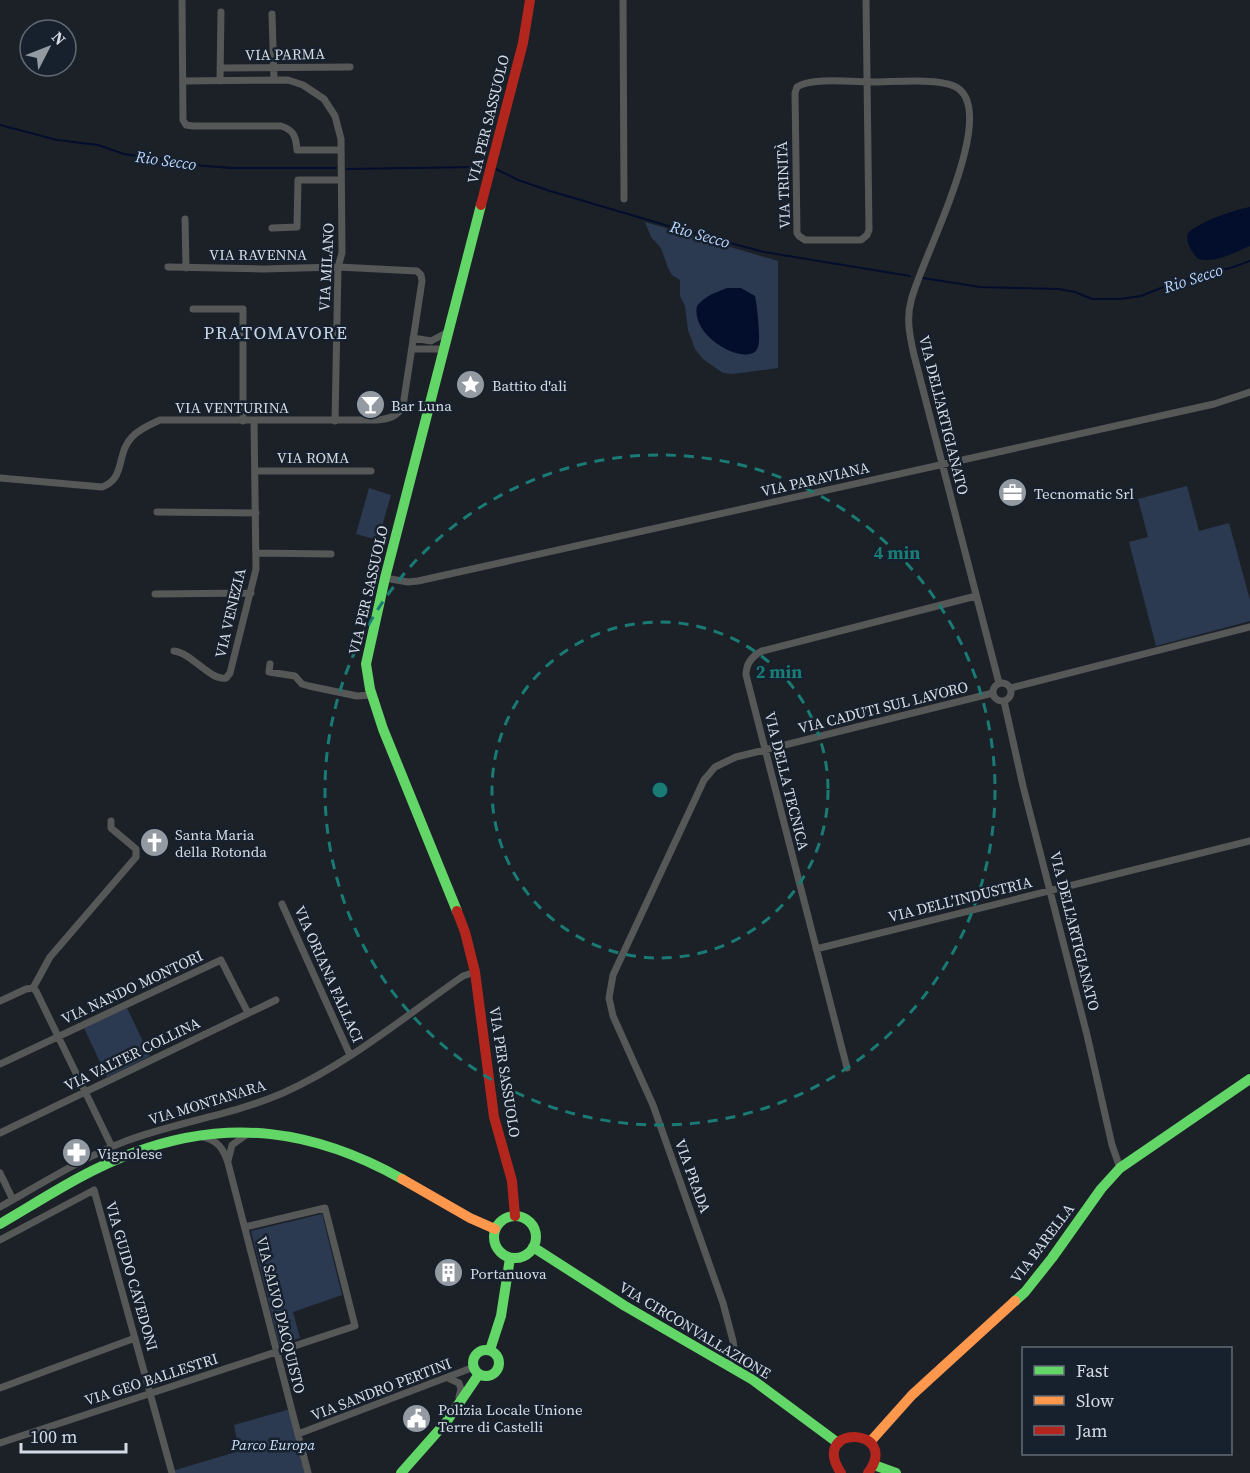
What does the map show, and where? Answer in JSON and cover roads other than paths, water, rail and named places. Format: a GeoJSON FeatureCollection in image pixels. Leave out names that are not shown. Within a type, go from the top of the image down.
{"type":"FeatureCollection","features":[{"type":"Feature","properties":{"kind":"main road","name":"VIA PER SASSUOLO"},"geometry":{"type":"LineString","coordinates":[[515,1216],[512,1181],[494,1117],[475,972],[465,932],[383,729],[371,695],[366,664],[371,633],[439,363],[523,43],[530,0]]}},
{"type":"Feature","properties":{"kind":"main road","name":"VIA BARELLA"},"geometry":{"type":"LineString","coordinates":[[870,1442],[912,1395],[1025,1292],[1101,1189],[1120,1168],[1250,1079]]}},
{"type":"Feature","properties":{"kind":"main road"},"geometry":{"type":"LineString","coordinates":[[0,1224],[124,1157],[152,1146],[195,1136],[256,1132],[309,1140],[362,1157],[495,1229]]}},
{"type":"Feature","properties":{"kind":"main road"},"geometry":{"type":"LineString","coordinates":[[515,1216],[527,1219],[536,1235],[533,1247],[526,1255],[510,1258],[504,1256],[496,1247],[493,1235],[495,1229],[505,1218],[515,1216]]}},
{"type":"Feature","properties":{"kind":"main road","name":"VIA CIRCONVALLAZIONE"},"geometry":{"type":"LineString","coordinates":[[533,1247],[625,1306],[764,1388],[838,1443]]}},
{"type":"Feature","properties":{"kind":"main road"},"geometry":{"type":"LineString","coordinates":[[489,1350],[495,1337],[502,1308],[510,1258]]}},
{"type":"Feature","properties":{"kind":"main road"},"geometry":{"type":"LineString","coordinates":[[489,1350],[498,1357],[498,1368],[490,1375],[477,1371],[473,1360],[477,1353],[489,1350]]}},
{"type":"Feature","properties":{"kind":"main road"},"geometry":{"type":"LineString","coordinates":[[400,1473],[447,1421],[477,1371]]}},
{"type":"Feature","properties":{"kind":"main road"},"geometry":{"type":"LineString","coordinates":[[836,1472],[833,1458],[835,1447],[843,1438],[855,1435],[870,1442],[875,1450],[871,1469],[896,1473]]}},
{"type":"Feature","properties":{"kind":"street"},"geometry":{"type":"LineString","coordinates":[[182,0],[183,120],[186,125],[281,126],[290,129],[294,135],[297,150],[341,150]]}},
{"type":"Feature","properties":{"kind":"street"},"geometry":{"type":"LineString","coordinates":[[624,0],[624,199]]}},
{"type":"Feature","properties":{"kind":"street","name":"VIA TRINITÀ"},"geometry":{"type":"LineString","coordinates":[[866,0],[866,82],[869,226],[867,235],[861,240],[802,239],[796,228],[795,93],[797,87],[807,82],[866,82],[938,82],[960,89]]}},
{"type":"Feature","properties":{"kind":"street"},"geometry":{"type":"LineString","coordinates":[[220,81],[221,12]]}},
{"type":"Feature","properties":{"kind":"street"},"geometry":{"type":"LineString","coordinates":[[272,14],[274,80]]}},
{"type":"Feature","properties":{"kind":"street","name":"VIA PARMA"},"geometry":{"type":"LineString","coordinates":[[220,68],[350,67]]}},
{"type":"Feature","properties":{"kind":"street","name":"VIA MILANO"},"geometry":{"type":"LineString","coordinates":[[183,81],[288,80],[324,99],[335,116],[341,139],[342,253],[338,267],[335,421]]}},
{"type":"Feature","properties":{"kind":"street","name":"VIA DELL'ARTIGIANATO"},"geometry":{"type":"LineString","coordinates":[[960,89],[970,105],[969,132],[964,160],[916,282],[909,312],[910,336],[999,683]]}},
{"type":"Feature","properties":{"kind":"street"},"geometry":{"type":"LineString","coordinates":[[272,228],[297,227],[298,180],[341,180]]}},
{"type":"Feature","properties":{"kind":"street"},"geometry":{"type":"LineString","coordinates":[[185,219],[186,268]]}},
{"type":"Feature","properties":{"kind":"street","name":"VIA RAVENNA"},"geometry":{"type":"LineString","coordinates":[[168,267],[262,269],[338,267],[413,270],[420,273]]}},
{"type":"Feature","properties":{"kind":"street","name":"VIA VENTURINA"},"geometry":{"type":"LineString","coordinates":[[0,478],[102,487],[110,484],[117,477],[122,455],[131,438],[160,420],[335,421],[384,419],[395,416],[403,406],[422,281],[420,273]]}},
{"type":"Feature","properties":{"kind":"street"},"geometry":{"type":"LineString","coordinates":[[193,309],[243,309],[243,421]]}},
{"type":"Feature","properties":{"kind":"street"},"geometry":{"type":"LineString","coordinates":[[430,341],[448,332]]}},
{"type":"Feature","properties":{"kind":"street"},"geometry":{"type":"LineString","coordinates":[[413,338],[430,341],[444,348]]}},
{"type":"Feature","properties":{"kind":"street"},"geometry":{"type":"LineString","coordinates":[[412,349],[444,348]]}},
{"type":"Feature","properties":{"kind":"street"},"geometry":{"type":"LineString","coordinates":[[425,350],[439,363]]}},
{"type":"Feature","properties":{"kind":"street","name":"VIA PARAVIANA"},"geometry":{"type":"LineString","coordinates":[[385,578],[408,582],[418,581],[1214,404],[1250,392]]}},
{"type":"Feature","properties":{"kind":"street","name":"VIA VENEZIA"},"geometry":{"type":"LineString","coordinates":[[174,651],[183,653],[218,678],[226,678],[230,673],[256,569],[254,421]]}},
{"type":"Feature","properties":{"kind":"street","name":"VIA ROMA"},"geometry":{"type":"LineString","coordinates":[[255,471],[371,471]]}},
{"type":"Feature","properties":{"kind":"street"},"geometry":{"type":"LineString","coordinates":[[157,512],[256,513]]}},
{"type":"Feature","properties":{"kind":"street"},"geometry":{"type":"LineString","coordinates":[[256,553],[331,554]]}},
{"type":"Feature","properties":{"kind":"street"},"geometry":{"type":"LineString","coordinates":[[155,594],[251,593]]}},
{"type":"Feature","properties":{"kind":"street","name":"VIA DELLA TECNICA"},"geometry":{"type":"LineString","coordinates":[[847,1068],[746,675],[748,663],[757,654],[976,596]]}},
{"type":"Feature","properties":{"kind":"street"},"geometry":{"type":"LineString","coordinates":[[1011,688],[1250,627]]}},
{"type":"Feature","properties":{"kind":"street"},"geometry":{"type":"LineString","coordinates":[[270,664],[269,672],[295,676],[302,684],[357,696],[371,695]]}},
{"type":"Feature","properties":{"kind":"street"},"geometry":{"type":"LineString","coordinates":[[999,683],[1007,684],[1011,688],[1010,696],[1004,700],[996,698],[993,693],[999,683]]}},
{"type":"Feature","properties":{"kind":"street","name":"VIA CADUTI SUL LAVORO"},"geometry":{"type":"LineString","coordinates":[[609,998],[613,975],[704,780],[715,767],[728,760],[993,693]]}},
{"type":"Feature","properties":{"kind":"street","name":"VIA DELL'ARTIGIANATO"},"geometry":{"type":"LineString","coordinates":[[1004,700],[1023,786],[1087,1035],[1112,1145],[1120,1168]]}},
{"type":"Feature","properties":{"kind":"street"},"geometry":{"type":"LineString","coordinates":[[33,988],[50,957],[136,857],[136,849],[111,828],[111,821]]}},
{"type":"Feature","properties":{"kind":"street","name":"VIA DELL’INDUSTRIA"},"geometry":{"type":"LineString","coordinates":[[816,950],[1250,841]]}},
{"type":"Feature","properties":{"kind":"street","name":"VIA ORIANA FALLACI"},"geometry":{"type":"LineString","coordinates":[[282,904],[350,1055]]}},
{"type":"Feature","properties":{"kind":"street","name":"VIA NANDO MONTORI"},"geometry":{"type":"LineString","coordinates":[[0,1064],[221,960],[248,1013]]}},
{"type":"Feature","properties":{"kind":"street","name":"VIA MONTANARA"},"geometry":{"type":"LineString","coordinates":[[0,1207],[112,1147],[140,1136],[265,1101],[314,1077],[350,1055],[463,976],[475,972]]}},
{"type":"Feature","properties":{"kind":"street"},"geometry":{"type":"LineString","coordinates":[[0,1001],[26,988],[33,988]]}},
{"type":"Feature","properties":{"kind":"street"},"geometry":{"type":"LineString","coordinates":[[33,988],[112,1147]]}},
{"type":"Feature","properties":{"kind":"street","name":"VIA PRADA"},"geometry":{"type":"LineString","coordinates":[[609,998],[613,1016],[653,1105],[720,1293],[734,1348],[729,1367]]}},
{"type":"Feature","properties":{"kind":"street","name":"VIA VALTER COLLINA"},"geometry":{"type":"LineString","coordinates":[[0,1133],[276,1000]]}},
{"type":"Feature","properties":{"kind":"street"},"geometry":{"type":"LineString","coordinates":[[228,1163],[232,1145],[246,1134],[256,1132]]}},
{"type":"Feature","properties":{"kind":"street","name":"VIA SALVO D'ACQUISTO"},"geometry":{"type":"LineString","coordinates":[[195,1136],[214,1140],[225,1154],[308,1473]]}},
{"type":"Feature","properties":{"kind":"street"},"geometry":{"type":"LineString","coordinates":[[0,1173],[13,1200]]}},
{"type":"Feature","properties":{"kind":"street","name":"VIA GUIDO CAVEDONI"},"geometry":{"type":"LineString","coordinates":[[0,1240],[93,1190],[172,1473]]}},
{"type":"Feature","properties":{"kind":"street","name":"VIA GEO BALLESTRI"},"geometry":{"type":"LineString","coordinates":[[0,1443],[355,1326],[325,1208],[245,1227]]}},
{"type":"Feature","properties":{"kind":"street"},"geometry":{"type":"LineString","coordinates":[[0,1388],[135,1338]]}},
{"type":"Feature","properties":{"kind":"street","name":"VIA SANDRO PERTINI"},"geometry":{"type":"LineString","coordinates":[[298,1434],[448,1378],[477,1371]]}},
{"type":"Feature","properties":{"kind":"street"},"geometry":{"type":"LineString","coordinates":[[447,1421],[448,1411],[459,1397],[461,1389],[458,1381],[448,1378]]}},
{"type":"Feature","properties":{"kind":"waterway","name":"Rio Secco"},"geometry":{"type":"LineString","coordinates":[[0,125],[57,140],[98,145],[124,154],[158,159],[169,158],[180,164],[232,168],[336,168]]}},
{"type":"Feature","properties":{"kind":"waterway","name":"Rio Secco"},"geometry":{"type":"LineString","coordinates":[[347,169],[475,167]]}},
{"type":"Feature","properties":{"kind":"waterway","name":"Rio Secco"},"geometry":{"type":"LineString","coordinates":[[496,169],[518,180],[550,191],[764,252],[910,276]]}},
{"type":"Feature","properties":{"kind":"waterway","name":"Rio Secco"},"geometry":{"type":"LineString","coordinates":[[923,278],[980,287],[1059,289],[1092,299],[1120,299],[1141,296],[1176,282],[1250,261]]}},
{"type":"Feature","properties":{"kind":"place","name":"Battito d'ali"},"geometry":{"type":"Point","coordinates":[471,385]}},
{"type":"Feature","properties":{"kind":"place","name":"Bar Luna"},"geometry":{"type":"Point","coordinates":[370,405]}},
{"type":"Feature","properties":{"kind":"place","name":"Tecnomatic Srl"},"geometry":{"type":"Point","coordinates":[1013,493]}},
{"type":"Feature","properties":{"kind":"place","name":"Santa Maria della Rotonda"},"geometry":{"type":"Point","coordinates":[154,843]}},
{"type":"Feature","properties":{"kind":"place","name":"Vignolese"},"geometry":{"type":"Point","coordinates":[76,1153]}},
{"type":"Feature","properties":{"kind":"place","name":"Portanuova"},"geometry":{"type":"Point","coordinates":[449,1273]}},
{"type":"Feature","properties":{"kind":"place","name":"Polizia Locale Unione Terre di Castelli"},"geometry":{"type":"Point","coordinates":[417,1418]}},
{"type":"Feature","properties":{"kind":"district","name":"PRATOMAVORE"},"geometry":{"type":"Point","coordinates":[276,332]}},
{"type":"Feature","properties":{"kind":"park label","name":"Parco Europa"},"geometry":{"type":"Point","coordinates":[273,1444]}}]}
